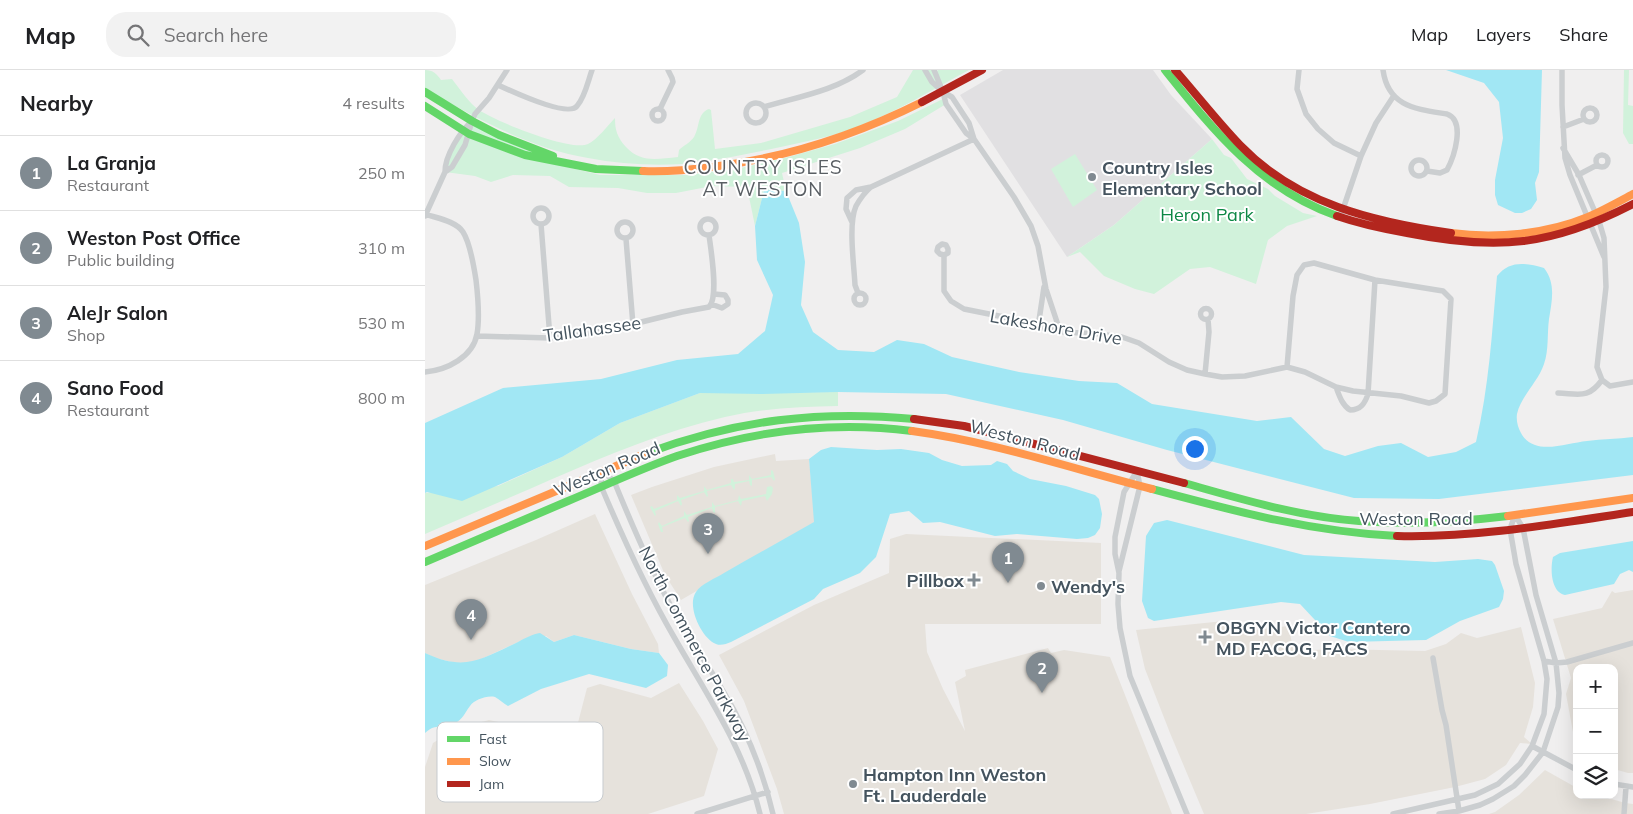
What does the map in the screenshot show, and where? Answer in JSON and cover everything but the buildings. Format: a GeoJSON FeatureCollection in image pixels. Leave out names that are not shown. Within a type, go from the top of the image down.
{"type":"FeatureCollection","features":[{"type":"Feature","properties":{"kind":"main road"},"geometry":{"type":"LineString","coordinates":[[425,106],[466,132],[525,155],[596,168],[662,172],[743,163],[819,145],[883,121],[943,92],[982,70]]}},
{"type":"Feature","properties":{"kind":"main road"},"geometry":{"type":"LineString","coordinates":[[1165,70],[1213,128],[1258,172],[1284,191],[1312,207],[1368,226],[1465,243],[1498,244],[1524,242],[1550,238],[1591,225],[1633,204]]}},
{"type":"Feature","properties":{"kind":"main road"},"geometry":{"type":"LineString","coordinates":[[1175,70],[1241,146],[1263,166],[1313,198],[1369,218],[1465,235],[1523,234],[1548,230],[1588,217],[1633,194]]}},
{"type":"Feature","properties":{"kind":"main road"},"geometry":{"type":"LineString","coordinates":[[425,92],[499,135],[571,163]]}},
{"type":"Feature","properties":{"kind":"main road","name":"Weston Road"},"geometry":{"type":"LineString","coordinates":[[425,546],[665,446],[729,427],[781,418],[854,414],[904,416],[964,426],[1280,508],[1358,521],[1443,522],[1515,515],[1633,498]]}},
{"type":"Feature","properties":{"kind":"main road","name":"Weston Road"},"geometry":{"type":"LineString","coordinates":[[425,562],[601,486],[681,454],[736,439],[799,430],[859,427],[909,430],[968,440],[1254,516],[1339,532],[1392,536],[1464,535],[1633,512]]}},
{"type":"Feature","properties":{"kind":"street"},"geometry":{"type":"LineString","coordinates":[[425,372],[452,365],[467,353],[477,336],[477,284],[463,232],[453,224],[425,215],[445,172],[445,164],[507,70]]}},
{"type":"Feature","properties":{"kind":"street"},"geometry":{"type":"LineString","coordinates":[[498,85],[558,109],[572,110],[577,107],[581,100],[591,70]]}},
{"type":"Feature","properties":{"kind":"street"},"geometry":{"type":"LineString","coordinates":[[660,109],[673,82],[673,78],[668,70]]}},
{"type":"Feature","properties":{"kind":"street"},"geometry":{"type":"LineString","coordinates":[[764,107],[843,82],[863,70]]}},
{"type":"Feature","properties":{"kind":"street"},"geometry":{"type":"LineString","coordinates":[[925,70],[932,82],[952,97],[969,123],[973,139],[1014,197],[1031,226],[1039,246],[1048,297],[1060,331]]}},
{"type":"Feature","properties":{"kind":"street"},"geometry":{"type":"LineString","coordinates":[[934,70],[943,92]]}},
{"type":"Feature","properties":{"kind":"street"},"geometry":{"type":"LineString","coordinates":[[1299,70],[1297,89],[1306,114],[1318,129],[1335,142],[1361,156]]}},
{"type":"Feature","properties":{"kind":"street"},"geometry":{"type":"LineString","coordinates":[[1383,70],[1393,97],[1401,103],[1451,116],[1455,122],[1457,134],[1453,158],[1447,170],[1441,173],[1427,171]]}},
{"type":"Feature","properties":{"kind":"street"},"geometry":{"type":"LineString","coordinates":[[1562,70],[1563,148],[1567,167],[1605,259]]}},
{"type":"Feature","properties":{"kind":"street"},"geometry":{"type":"LineString","coordinates":[[1341,218],[1361,156],[1376,123],[1393,97]]}},
{"type":"Feature","properties":{"kind":"street"},"geometry":{"type":"LineString","coordinates":[[1563,127],[1585,119]]}},
{"type":"Feature","properties":{"kind":"street"},"geometry":{"type":"LineString","coordinates":[[445,172],[452,167],[465,145],[466,132]]}},
{"type":"Feature","properties":{"kind":"street"},"geometry":{"type":"LineString","coordinates":[[852,222],[846,210],[847,198],[851,193],[871,187],[973,139]]}},
{"type":"Feature","properties":{"kind":"street"},"geometry":{"type":"LineString","coordinates":[[1563,148],[1579,175],[1596,213],[1604,238],[1606,287],[1597,367],[1602,380],[1610,386],[1633,382]]}},
{"type":"Feature","properties":{"kind":"street"},"geometry":{"type":"LineString","coordinates":[[1571,178],[1597,165]]}},
{"type":"Feature","properties":{"kind":"street"},"geometry":{"type":"LineString","coordinates":[[858,293],[855,285],[852,222],[856,206],[871,187]]}},
{"type":"Feature","properties":{"kind":"street"},"geometry":{"type":"LineString","coordinates":[[541,224],[550,338]]}},
{"type":"Feature","properties":{"kind":"street"},"geometry":{"type":"LineString","coordinates":[[709,235],[714,294],[711,304]]}},
{"type":"Feature","properties":{"kind":"street"},"geometry":{"type":"LineString","coordinates":[[626,239],[633,325]]}},
{"type":"Feature","properties":{"kind":"street","name":"Lakeshore Drive"},"geometry":{"type":"LineString","coordinates":[[944,255],[944,291],[951,302],[964,309],[1060,331],[1122,337],[1139,343],[1169,362],[1187,370],[1205,374],[1222,377],[1245,376],[1287,367]]}},
{"type":"Feature","properties":{"kind":"street"},"geometry":{"type":"LineString","coordinates":[[1314,263],[1375,280],[1443,292],[1451,300],[1445,394],[1436,402],[1425,403],[1401,396],[1368,394],[1336,387],[1305,372],[1287,367],[1293,296],[1297,275],[1304,264],[1314,263]]}},
{"type":"Feature","properties":{"kind":"street"},"geometry":{"type":"LineString","coordinates":[[1038,326],[1044,280]]}},
{"type":"Feature","properties":{"kind":"street"},"geometry":{"type":"LineString","coordinates":[[1336,387],[1346,408],[1350,410],[1361,407],[1365,402],[1368,394],[1375,280]]}},
{"type":"Feature","properties":{"kind":"street","name":"Tallahassee"},"geometry":{"type":"LineString","coordinates":[[477,336],[550,338],[609,330],[704,308],[711,304],[722,308],[728,304],[725,295],[714,294]]}},
{"type":"Feature","properties":{"kind":"street"},"geometry":{"type":"LineString","coordinates":[[1205,374],[1209,332],[1207,319]]}},
{"type":"Feature","properties":{"kind":"street"},"geometry":{"type":"LineString","coordinates":[[1558,393],[1583,395],[1595,390],[1602,380]]}},
{"type":"Feature","properties":{"kind":"street","name":"North Commerce Parkway"},"geometry":{"type":"LineString","coordinates":[[602,471],[614,481],[657,581],[723,691],[744,731],[768,792],[773,814]]}},
{"type":"Feature","properties":{"kind":"street","name":"North Commerce Parkway"},"geometry":{"type":"LineString","coordinates":[[602,471],[601,486],[646,588],[731,734],[745,765],[760,814]]}},
{"type":"Feature","properties":{"kind":"street"},"geometry":{"type":"LineString","coordinates":[[1119,573],[1115,554],[1115,537],[1124,492],[1137,471]]}},
{"type":"Feature","properties":{"kind":"street"},"geometry":{"type":"LineString","coordinates":[[1137,471],[1140,486],[1119,573],[1118,604],[1120,628],[1130,676],[1187,814]]}},
{"type":"Feature","properties":{"kind":"street"},"geometry":{"type":"LineString","coordinates":[[1439,814],[1480,805],[1514,786],[1543,752],[1558,707],[1559,693],[1556,663],[1536,595],[1523,528],[1515,515]]}},
{"type":"Feature","properties":{"kind":"street"},"geometry":{"type":"LineString","coordinates":[[1394,814],[1475,795],[1498,784],[1520,764],[1532,746],[1544,714],[1547,679],[1544,661],[1522,588],[1510,529],[1515,515]]}},
{"type":"Feature","properties":{"kind":"street"},"geometry":{"type":"LineString","coordinates":[[1544,661],[1567,662],[1633,643]]}},
{"type":"Feature","properties":{"kind":"street"},"geometry":{"type":"LineString","coordinates":[[1433,658],[1446,725],[1459,811]]}},
{"type":"Feature","properties":{"kind":"street"},"geometry":{"type":"LineString","coordinates":[[1532,746],[1573,768]]}},
{"type":"Feature","properties":{"kind":"street"},"geometry":{"type":"LineString","coordinates":[[1624,814],[1630,787]]}},
{"type":"Feature","properties":{"kind":"street"},"geometry":{"type":"LineString","coordinates":[[697,814],[768,792]]}},
{"type":"Feature","properties":{"kind":"street"},"geometry":{"type":"LineString","coordinates":[[1394,814],[1402,814]]}},
{"type":"Feature","properties":{"kind":"shaded area","name":"Country Isles Elementary School"},"geometry":{"type":"Polygon","coordinates":[[[1003,70],[1153,70],[1171,95],[1212,139],[1114,225],[1067,257],[960,95],[1003,70]]]}},
{"type":"Feature","properties":{"kind":"shaded area"},"geometry":{"type":"Polygon","coordinates":[[[775,454],[776,461],[809,459],[815,522],[681,600],[665,575],[631,495],[714,467],[775,454]]]}},
{"type":"Feature","properties":{"kind":"shaded area"},"geometry":{"type":"Polygon","coordinates":[[[595,514],[632,594],[658,644],[659,653],[631,649],[574,635],[554,642],[546,636],[531,636],[477,661],[460,664],[435,658],[425,653],[425,585],[595,514]]]}},
{"type":"Feature","properties":{"kind":"shaded area"},"geometry":{"type":"Polygon","coordinates":[[[906,534],[1101,543],[1101,624],[925,624],[927,652],[943,689],[965,731],[955,682],[966,676],[965,670],[1048,648],[1051,653],[1064,650],[1110,657],[1172,814],[784,814],[777,789],[744,701],[719,655],[814,605],[889,573],[890,539],[906,534]]]}},
{"type":"Feature","properties":{"kind":"shaded area"},"geometry":{"type":"Polygon","coordinates":[[[1633,590],[1633,773],[1618,770],[1618,664],[1573,664],[1573,732],[1566,694],[1571,678],[1553,619],[1602,608],[1612,591],[1615,593],[1633,590]]]}},
{"type":"Feature","properties":{"kind":"shaded area"},"geometry":{"type":"Polygon","coordinates":[[[1224,621],[1226,634],[1288,626],[1294,651],[1333,649],[1425,651],[1446,644],[1461,633],[1477,638],[1521,627],[1535,683],[1533,707],[1524,737],[1532,744],[1520,743],[1506,765],[1485,779],[1455,787],[1370,804],[1306,814],[1204,814],[1145,669],[1136,630],[1224,621]]]}},
{"type":"Feature","properties":{"kind":"shaded area"},"geometry":{"type":"Polygon","coordinates":[[[679,683],[703,721],[718,749],[704,796],[648,814],[425,814],[425,767],[433,743],[437,741],[437,802],[603,802],[603,722],[578,722],[587,688],[600,684],[651,698],[679,683]]]}},
{"type":"Feature","properties":{"kind":"shaded area"},"geometry":{"type":"Polygon","coordinates":[[[489,720],[498,722],[482,722],[489,720]]]}},
{"type":"Feature","properties":{"kind":"shaded area"},"geometry":{"type":"Polygon","coordinates":[[[1545,770],[1573,786],[1573,799],[1612,799],[1633,804],[1633,814],[1489,814],[1495,812],[1519,795],[1545,770]]]}},
{"type":"Feature","properties":{"kind":"green space"},"geometry":{"type":"Polygon","coordinates":[[[425,70],[435,73],[441,80],[452,79],[479,110],[516,128],[550,140],[566,144],[588,144],[599,136],[615,118],[617,133],[626,147],[637,156],[656,159],[678,157],[679,150],[694,137],[702,114],[709,109],[711,110],[715,149],[761,143],[850,117],[897,97],[913,70],[934,70],[936,73],[938,70],[969,70],[886,115],[837,134],[797,144],[718,159],[659,165],[588,158],[545,147],[503,131],[425,89],[425,70]]]}},
{"type":"Feature","properties":{"kind":"green space"},"geometry":{"type":"Polygon","coordinates":[[[1624,70],[1629,70],[1628,105],[1633,106],[1633,144],[1629,144],[1623,133],[1624,70]]]}},
{"type":"Feature","properties":{"kind":"green space"},"geometry":{"type":"Polygon","coordinates":[[[945,98],[946,104],[905,129],[860,148],[782,173],[786,191],[764,190],[755,226],[747,187],[712,186],[676,193],[647,193],[618,188],[569,187],[550,176],[513,175],[491,182],[475,176],[445,172],[454,144],[472,121],[527,147],[551,163],[600,175],[686,175],[741,168],[835,144],[898,121],[945,98]]]}},
{"type":"Feature","properties":{"kind":"green space","name":"Heron Park"},"geometry":{"type":"Polygon","coordinates":[[[1212,139],[1224,155],[1231,158],[1247,179],[1268,189],[1275,196],[1303,213],[1317,216],[1287,226],[1268,240],[1256,284],[1210,267],[1190,269],[1154,294],[1135,289],[1104,276],[1080,252],[1067,257],[1114,225],[1212,139]]]}},
{"type":"Feature","properties":{"kind":"green space"},"geometry":{"type":"Polygon","coordinates":[[[1075,154],[1097,190],[1073,207],[1051,169],[1075,154]]]}},
{"type":"Feature","properties":{"kind":"green space"},"geometry":{"type":"Polygon","coordinates":[[[838,392],[838,406],[781,408],[739,414],[658,436],[425,534],[425,493],[498,486],[562,457],[620,423],[700,393],[838,392]]]}},
{"type":"Feature","properties":{"kind":"green space"},"geometry":{"type":"Polygon","coordinates":[[[771,470],[773,471],[774,481],[771,477],[752,480],[752,486],[749,481],[735,484],[734,490],[731,485],[707,491],[707,497],[704,492],[681,500],[681,506],[678,501],[655,511],[655,516],[650,507],[652,506],[654,509],[677,500],[677,495],[680,498],[704,491],[704,486],[707,490],[731,483],[731,479],[734,482],[749,480],[749,475],[752,479],[771,475],[771,470]]]}},
{"type":"Feature","properties":{"kind":"green space"},"geometry":{"type":"Polygon","coordinates":[[[771,486],[773,488],[772,494],[767,501],[765,496],[742,501],[741,506],[738,501],[715,507],[715,513],[712,508],[688,517],[688,522],[685,518],[662,527],[663,532],[661,532],[659,522],[662,526],[684,516],[684,511],[687,515],[712,507],[712,502],[715,506],[738,500],[739,495],[741,499],[766,494],[767,487],[771,486]]]}},
{"type":"Feature","properties":{"kind":"water"},"geometry":{"type":"Polygon","coordinates":[[[1446,70],[1542,70],[1539,172],[1535,183],[1537,200],[1531,209],[1522,213],[1515,213],[1498,205],[1495,195],[1495,180],[1503,138],[1499,102],[1484,83],[1446,70]]]}},
{"type":"Feature","properties":{"kind":"water"},"geometry":{"type":"Polygon","coordinates":[[[764,190],[786,191],[799,223],[805,262],[801,305],[813,332],[838,350],[874,352],[897,340],[924,344],[952,357],[1019,372],[1079,381],[1117,383],[1152,404],[1257,421],[1291,417],[1324,449],[1345,456],[1378,446],[1401,443],[1428,457],[1456,452],[1476,442],[1487,380],[1497,276],[1507,267],[1513,265],[1525,264],[1544,268],[1552,286],[1547,353],[1538,377],[1519,407],[1517,424],[1520,431],[1527,440],[1534,445],[1542,447],[1633,437],[1633,475],[1439,499],[1354,498],[1167,450],[1063,420],[946,394],[838,392],[700,393],[620,423],[562,457],[462,501],[425,493],[425,423],[503,388],[601,379],[677,360],[738,354],[765,331],[773,295],[757,260],[755,226],[764,190]]]}},
{"type":"Feature","properties":{"kind":"water"},"geometry":{"type":"Polygon","coordinates":[[[831,447],[877,450],[901,449],[929,453],[942,460],[962,466],[991,465],[997,461],[1007,464],[1013,471],[1030,479],[1066,486],[1095,495],[1099,499],[1102,514],[1100,528],[1095,535],[1077,539],[1017,534],[995,536],[940,522],[923,523],[909,511],[890,514],[876,557],[860,573],[823,589],[814,599],[731,642],[720,645],[711,641],[701,629],[694,613],[693,598],[696,592],[709,581],[814,522],[809,459],[821,450],[831,447]]]}},
{"type":"Feature","properties":{"kind":"water"},"geometry":{"type":"Polygon","coordinates":[[[1167,520],[1304,555],[1435,562],[1478,559],[1492,561],[1504,591],[1503,599],[1499,607],[1460,621],[1426,640],[1349,642],[1330,636],[1300,604],[1281,602],[1154,621],[1148,618],[1142,601],[1146,536],[1154,523],[1167,520]]]}},
{"type":"Feature","properties":{"kind":"water"},"geometry":{"type":"Polygon","coordinates":[[[1633,541],[1633,572],[1629,570],[1620,574],[1614,584],[1565,595],[1560,593],[1554,585],[1552,574],[1553,557],[1560,553],[1633,541]]]}},
{"type":"Feature","properties":{"kind":"water"},"geometry":{"type":"Polygon","coordinates":[[[540,633],[554,642],[574,635],[631,649],[659,653],[668,665],[667,676],[646,688],[589,674],[541,689],[508,706],[495,697],[485,697],[472,704],[456,722],[437,722],[437,727],[425,733],[425,653],[452,662],[473,661],[494,654],[540,633]]]}},
{"type":"Feature","properties":{"kind":"traffic: fast"},"geometry":{"type":"LineString","coordinates":[[1165,70],[1221,136],[1262,174],[1285,190],[1337,216]]}},
{"type":"Feature","properties":{"kind":"traffic: fast"},"geometry":{"type":"LineString","coordinates":[[425,92],[499,135],[553,156]]}},
{"type":"Feature","properties":{"kind":"traffic: fast"},"geometry":{"type":"LineString","coordinates":[[425,106],[469,134],[525,155],[596,169],[643,171]]}},
{"type":"Feature","properties":{"kind":"traffic: fast"},"geometry":{"type":"LineString","coordinates":[[647,453],[713,432],[779,420],[845,416],[914,419]]}},
{"type":"Feature","properties":{"kind":"traffic: fast"},"geometry":{"type":"LineString","coordinates":[[425,562],[636,472],[705,447],[763,434],[793,430],[853,427],[912,431]]}},
{"type":"Feature","properties":{"kind":"traffic: fast"},"geometry":{"type":"LineString","coordinates":[[1184,483],[1271,507],[1337,519],[1415,523],[1508,516]]}},
{"type":"Feature","properties":{"kind":"traffic: fast"},"geometry":{"type":"LineString","coordinates":[[1152,489],[1303,525],[1365,534],[1397,536]]}},
{"type":"Feature","properties":{"kind":"traffic: slow"},"geometry":{"type":"LineString","coordinates":[[643,171],[712,167],[766,158],[846,135],[922,102]]}},
{"type":"Feature","properties":{"kind":"traffic: slow"},"geometry":{"type":"LineString","coordinates":[[1451,233],[1503,235],[1556,228],[1588,217],[1633,194]]}},
{"type":"Feature","properties":{"kind":"traffic: slow"},"geometry":{"type":"LineString","coordinates":[[912,431],[1003,449],[1152,489]]}},
{"type":"Feature","properties":{"kind":"traffic: slow"},"geometry":{"type":"LineString","coordinates":[[425,546],[647,453]]}},
{"type":"Feature","properties":{"kind":"traffic: slow"},"geometry":{"type":"LineString","coordinates":[[1508,516],[1633,498]]}},
{"type":"Feature","properties":{"kind":"traffic: jam"},"geometry":{"type":"LineString","coordinates":[[922,102],[982,70]]}},
{"type":"Feature","properties":{"kind":"traffic: jam"},"geometry":{"type":"LineString","coordinates":[[1175,70],[1240,145],[1262,165],[1286,182],[1312,196],[1365,216],[1451,233]]}},
{"type":"Feature","properties":{"kind":"traffic: jam"},"geometry":{"type":"LineString","coordinates":[[1337,216],[1381,228],[1439,239],[1497,243],[1523,241],[1576,229],[1633,204]]}},
{"type":"Feature","properties":{"kind":"traffic: jam"},"geometry":{"type":"LineString","coordinates":[[914,419],[964,426],[1184,483]]}},
{"type":"Feature","properties":{"kind":"traffic: jam"},"geometry":{"type":"LineString","coordinates":[[1397,536],[1456,535],[1486,532],[1633,512]]}},
{"type":"Feature","properties":{"kind":"place","name":"Country Isles Elementary School"},"geometry":{"type":"Point","coordinates":[1092,177]}},
{"type":"Feature","properties":{"kind":"place","name":"AleJr Salon"},"geometry":{"type":"Point","coordinates":[708,554]}},
{"type":"Feature","properties":{"kind":"place","name":"Pillbox"},"geometry":{"type":"Point","coordinates":[974,580]}},
{"type":"Feature","properties":{"kind":"place","name":"La Granja"},"geometry":{"type":"Point","coordinates":[1008,583]}},
{"type":"Feature","properties":{"kind":"place","name":"Wendy's"},"geometry":{"type":"Point","coordinates":[1041,586]}},
{"type":"Feature","properties":{"kind":"place","name":"OBGYN Victor Cantero MD FACOG, FACS"},"geometry":{"type":"Point","coordinates":[1205,637]}},
{"type":"Feature","properties":{"kind":"place","name":"Sano Food"},"geometry":{"type":"Point","coordinates":[471,640]}},
{"type":"Feature","properties":{"kind":"place","name":"Weston Post Office"},"geometry":{"type":"Point","coordinates":[1042,693]}},
{"type":"Feature","properties":{"kind":"place","name":"Hampton Inn Weston Ft. Lauderdale"},"geometry":{"type":"Point","coordinates":[853,784]}},
{"type":"Feature","properties":{"kind":"district","name":"COUNTRY ISLES AT WESTON"},"geometry":{"type":"Point","coordinates":[763,178]}}]}
